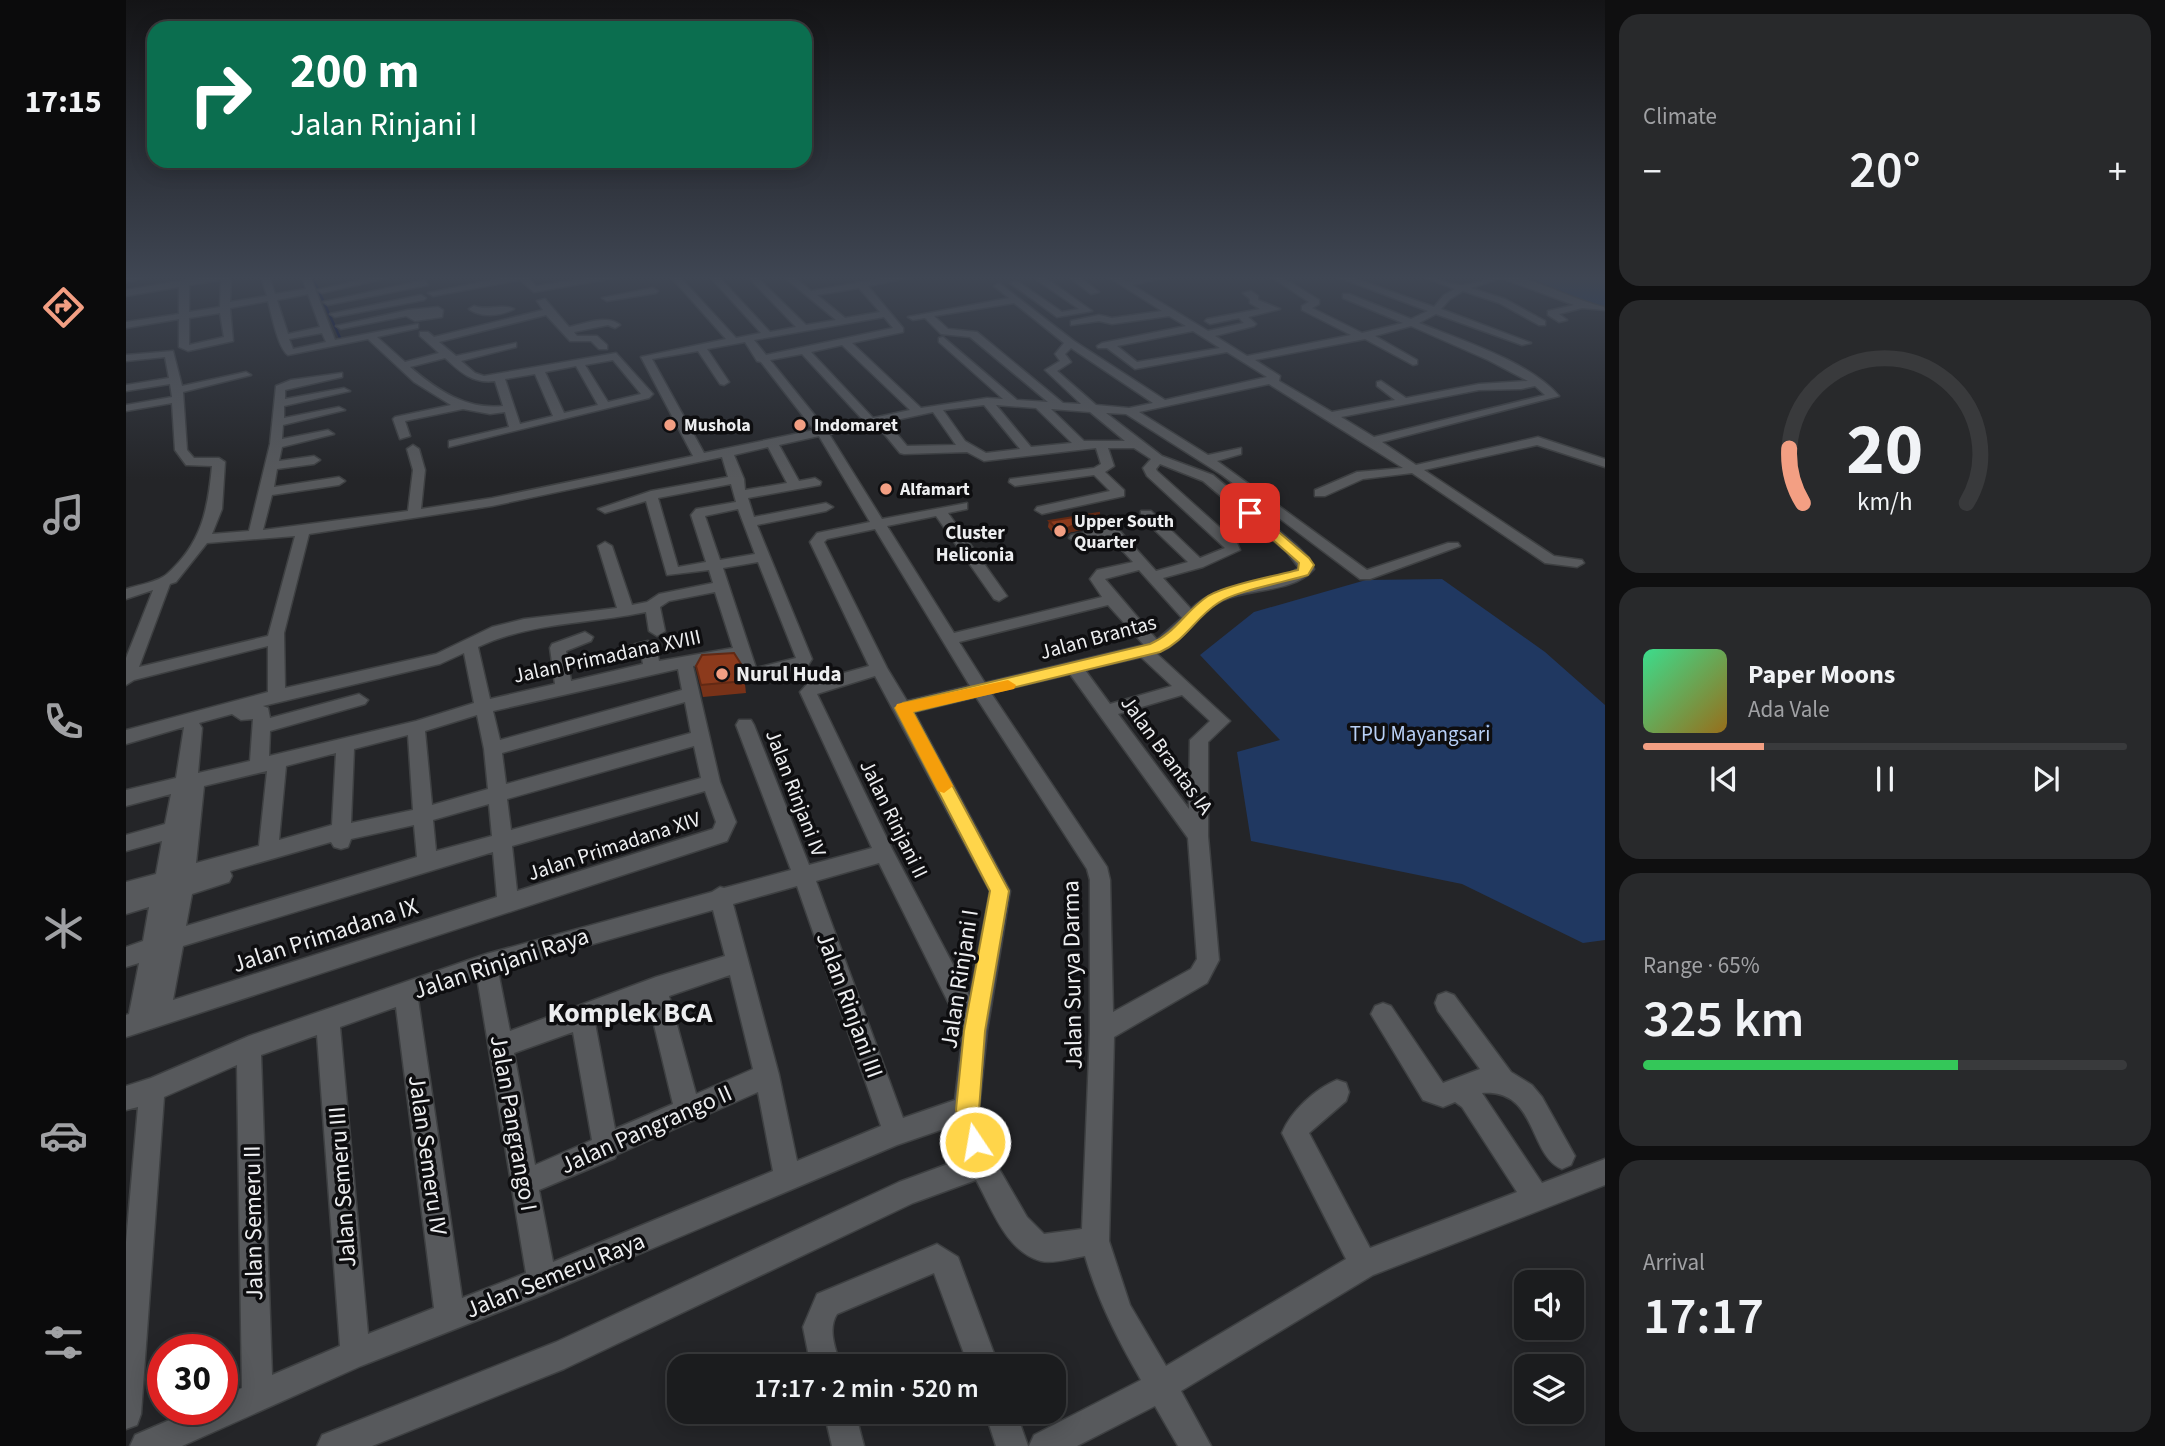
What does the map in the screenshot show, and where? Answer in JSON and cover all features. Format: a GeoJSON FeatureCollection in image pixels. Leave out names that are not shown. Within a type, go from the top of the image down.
{"type":"FeatureCollection","features":[{"type":"Feature","properties":{"kind":"street"},"geometry":{"type":"LineString","coordinates":[[184,343],[184,347],[188,348],[209,343]]}},
{"type":"Feature","properties":{"kind":"street"},"geometry":{"type":"LineString","coordinates":[[285,343],[292,353],[340,343]]}},
{"type":"Feature","properties":{"kind":"street"},"geometry":{"type":"LineString","coordinates":[[378,343],[437,396],[490,412],[511,408]]}},
{"type":"Feature","properties":{"kind":"street"},"geometry":{"type":"LineString","coordinates":[[434,343],[471,375],[483,379],[616,356],[647,394],[641,398],[453,444]]}},
{"type":"Feature","properties":{"kind":"street"},"geometry":{"type":"LineString","coordinates":[[599,343],[603,347]]}},
{"type":"Feature","properties":{"kind":"street"},"geometry":{"type":"LineString","coordinates":[[701,458],[645,360],[650,355],[720,343]]}},
{"type":"Feature","properties":{"kind":"street","name":"Jalan Surya Darma"},"geometry":{"type":"LineString","coordinates":[[751,343],[822,432],[982,692],[1097,867],[1100,880],[1102,1031],[1096,1241],[1108,1287],[1120,1315],[1195,1446]]}},
{"type":"Feature","properties":{"kind":"street"},"geometry":{"type":"LineString","coordinates":[[761,359],[837,343]]}},
{"type":"Feature","properties":{"kind":"street"},"geometry":{"type":"LineString","coordinates":[[847,343],[918,411]]}},
{"type":"Feature","properties":{"kind":"street"},"geometry":{"type":"LineString","coordinates":[[956,343],[1014,403]]}},
{"type":"Feature","properties":{"kind":"street"},"geometry":{"type":"LineString","coordinates":[[984,343],[1059,405]]}},
{"type":"Feature","properties":{"kind":"street","name":"Jalan Brantas"},"geometry":{"type":"LineString","coordinates":[[982,692],[1149,649],[1171,640],[1185,629],[1190,617],[1216,597],[1303,572],[1307,565],[1208,478],[1158,459],[1089,406],[1050,370],[1066,362],[1060,354],[1070,343]]}},
{"type":"Feature","properties":{"kind":"street"},"geometry":{"type":"LineString","coordinates":[[1071,343],[1164,405]]}},
{"type":"Feature","properties":{"kind":"street"},"geometry":{"type":"LineString","coordinates":[[1109,345],[1135,366],[1168,343]]}},
{"type":"Feature","properties":{"kind":"street"},"geometry":{"type":"LineString","coordinates":[[203,539],[303,531],[492,502],[936,408],[986,401],[1089,406],[1108,411],[1129,411],[1276,378],[1220,343]]}},
{"type":"Feature","properties":{"kind":"street"},"geometry":{"type":"LineString","coordinates":[[1246,359],[1326,343]]}},
{"type":"Feature","properties":{"kind":"street"},"geometry":{"type":"LineString","coordinates":[[1378,343],[1413,362]]}},
{"type":"Feature","properties":{"kind":"street"},"geometry":{"type":"LineString","coordinates":[[1372,442],[1553,396],[1538,382],[1454,343]]}},
{"type":"Feature","properties":{"kind":"street"},"geometry":{"type":"LineString","coordinates":[[403,366],[512,345]]}},
{"type":"Feature","properties":{"kind":"street"},"geometry":{"type":"LineString","coordinates":[[1081,350],[1109,345],[1159,349],[1229,349]]}},
{"type":"Feature","properties":{"kind":"street"},"geometry":{"type":"LineString","coordinates":[[701,347],[724,382]]}},
{"type":"Feature","properties":{"kind":"street"},"geometry":{"type":"LineString","coordinates":[[804,350],[904,450],[965,449],[987,457],[1081,445],[1137,444]]}},
{"type":"Feature","properties":{"kind":"street"},"geometry":{"type":"LineString","coordinates":[[126,358],[169,353],[176,390],[181,450],[188,461],[219,462],[215,509],[203,539],[171,579],[163,584],[126,593]]}},
{"type":"Feature","properties":{"kind":"street"},"geometry":{"type":"LineString","coordinates":[[471,375],[525,360]]}},
{"type":"Feature","properties":{"kind":"street"},"geometry":{"type":"LineString","coordinates":[[578,361],[605,407]]}},
{"type":"Feature","properties":{"kind":"street"},"geometry":{"type":"LineString","coordinates":[[538,369],[561,418]]}},
{"type":"Feature","properties":{"kind":"street"},"geometry":{"type":"LineString","coordinates":[[255,534],[276,444],[283,386],[338,375]]}},
{"type":"Feature","properties":{"kind":"street"},"geometry":{"type":"LineString","coordinates":[[126,408],[176,390],[246,376]]}},
{"type":"Feature","properties":{"kind":"street"},"geometry":{"type":"LineString","coordinates":[[499,377],[516,429]]}},
{"type":"Feature","properties":{"kind":"street"},"geometry":{"type":"LineString","coordinates":[[1272,381],[1372,442],[1550,559],[1577,564]]}},
{"type":"Feature","properties":{"kind":"street"},"geometry":{"type":"LineString","coordinates":[[1330,416],[1479,387],[1521,386],[1538,382]]}},
{"type":"Feature","properties":{"kind":"street"},"geometry":{"type":"LineString","coordinates":[[1381,384],[1405,402]]}},
{"type":"Feature","properties":{"kind":"street"},"geometry":{"type":"LineString","coordinates":[[126,388],[176,390]]}},
{"type":"Feature","properties":{"kind":"street"},"geometry":{"type":"LineString","coordinates":[[281,402],[344,391]]}},
{"type":"Feature","properties":{"kind":"street"},"geometry":{"type":"LineString","coordinates":[[986,401],[1027,450]]}},
{"type":"Feature","properties":{"kind":"street"},"geometry":{"type":"LineString","coordinates":[[404,436],[399,419],[465,405]]}},
{"type":"Feature","properties":{"kind":"street"},"geometry":{"type":"LineString","coordinates":[[1040,405],[1081,445]]}},
{"type":"Feature","properties":{"kind":"street"},"geometry":{"type":"LineString","coordinates":[[936,408],[965,449]]}},
{"type":"Feature","properties":{"kind":"street"},"geometry":{"type":"LineString","coordinates":[[279,422],[339,410]]}},
{"type":"Feature","properties":{"kind":"street"},"geometry":{"type":"LineString","coordinates":[[1129,411],[1206,460],[1366,576],[1453,545]]}},
{"type":"Feature","properties":{"kind":"street"},"geometry":{"type":"LineString","coordinates":[[276,444],[328,434]]}},
{"type":"Feature","properties":{"kind":"street"},"geometry":{"type":"LineString","coordinates":[[1320,493],[1361,475],[1414,469],[1538,441],[1605,463]]}},
{"type":"Feature","properties":{"kind":"street"},"geometry":{"type":"LineString","coordinates":[[772,444],[795,485]]}},
{"type":"Feature","properties":{"kind":"street"},"geometry":{"type":"LineString","coordinates":[[1015,482],[1097,471],[1108,466],[1101,445]]}},
{"type":"Feature","properties":{"kind":"street"},"geometry":{"type":"LineString","coordinates":[[413,449],[419,470],[415,514]]}},
{"type":"Feature","properties":{"kind":"street"},"geometry":{"type":"LineString","coordinates":[[1206,460],[1237,451]]}},
{"type":"Feature","properties":{"kind":"street"},"geometry":{"type":"LineString","coordinates":[[727,453],[741,493],[749,522],[804,659],[801,663],[750,674],[699,513],[741,493]]}},
{"type":"Feature","properties":{"kind":"street"},"geometry":{"type":"LineString","coordinates":[[1151,577],[1230,553],[1233,546],[1151,473],[1149,468],[1158,459]]}},
{"type":"Feature","properties":{"kind":"street"},"geometry":{"type":"LineString","coordinates":[[271,466],[314,460]]}},
{"type":"Feature","properties":{"kind":"street"},"geometry":{"type":"LineString","coordinates":[[1042,510],[1119,493],[1097,471]]}},
{"type":"Feature","properties":{"kind":"street"},"geometry":{"type":"LineString","coordinates":[[266,492],[339,481]]}},
{"type":"Feature","properties":{"kind":"street"},"geometry":{"type":"LineString","coordinates":[[606,509],[651,495],[741,493],[815,482]]}},
{"type":"Feature","properties":{"kind":"street"},"geometry":{"type":"LineString","coordinates":[[651,495],[670,569],[678,572],[765,557]]}},
{"type":"Feature","properties":{"kind":"street"},"geometry":{"type":"LineString","coordinates":[[881,525],[962,506]]}},
{"type":"Feature","properties":{"kind":"street"},"geometry":{"type":"LineString","coordinates":[[749,522],[827,507]]}},
{"type":"Feature","properties":{"kind":"street"},"geometry":{"type":"LineString","coordinates":[[940,511],[999,596]]}},
{"type":"Feature","properties":{"kind":"street"},"geometry":{"type":"LineString","coordinates":[[1146,514],[1198,564]]}},
{"type":"Feature","properties":{"kind":"street","name":"Jalan Rinjani I"},"geometry":{"type":"LineString","coordinates":[[881,525],[822,536],[817,542],[879,669],[903,708],[1000,891],[975,1031],[967,1110],[982,1165],[1017,1227],[1029,1241],[1043,1248],[1096,1241]]}},
{"type":"Feature","properties":{"kind":"street"},"geometry":{"type":"LineString","coordinates":[[1076,538],[1108,527],[1190,617]]}},
{"type":"Feature","properties":{"kind":"street"},"geometry":{"type":"LineString","coordinates":[[277,696],[275,639],[303,531]]}},
{"type":"Feature","properties":{"kind":"street"},"geometry":{"type":"LineString","coordinates":[[604,546],[626,611]]}},
{"type":"Feature","properties":{"kind":"street"},"geometry":{"type":"LineString","coordinates":[[1102,1031],[1199,976],[1208,960],[1198,836],[1199,740],[1221,721],[1184,688],[1149,649],[1098,582],[1098,575],[1140,565]]}},
{"type":"Feature","properties":{"kind":"street"},"geometry":{"type":"LineString","coordinates":[[126,677],[163,584]]}},
{"type":"Feature","properties":{"kind":"street"},"geometry":{"type":"LineString","coordinates":[[126,737],[277,696],[433,660],[470,646],[498,631],[524,624],[626,611],[652,606],[664,597],[722,586]]}},
{"type":"Feature","properties":{"kind":"street"},"geometry":{"type":"LineString","coordinates":[[950,639],[1111,599]]}},
{"type":"Feature","properties":{"kind":"street"},"geometry":{"type":"LineString","coordinates":[[652,606],[657,632]]}},
{"type":"Feature","properties":{"kind":"street"},"geometry":{"type":"LineString","coordinates":[[564,688],[558,648],[585,637]]}},
{"type":"Feature","properties":{"kind":"street"},"geometry":{"type":"LineString","coordinates":[[126,677],[275,639]]}},
{"type":"Feature","properties":{"kind":"street"},"geometry":{"type":"LineString","coordinates":[[470,646],[493,749],[508,904]]}},
{"type":"Feature","properties":{"kind":"street"},"geometry":{"type":"LineString","coordinates":[[630,651],[648,646],[652,668]]}},
{"type":"Feature","properties":{"kind":"street","name":"Jalan Primadana XVIII"},"geometry":{"type":"LineString","coordinates":[[126,798],[416,727],[482,707],[652,668],[742,652]]}},
{"type":"Feature","properties":{"kind":"street","name":"Jalan Primadana XIV"},"geometry":{"type":"LineString","coordinates":[[508,904],[720,835],[726,822],[711,782],[684,662]]}},
{"type":"Feature","properties":{"kind":"street","name":"Jalan Brantas IA"},"geometry":{"type":"LineString","coordinates":[[1074,667],[1198,836]]}},
{"type":"Feature","properties":{"kind":"street","name":"Jalan Rinjani II"},"geometry":{"type":"LineString","coordinates":[[879,669],[814,687],[808,692],[884,853],[975,1031]]}},
{"type":"Feature","properties":{"kind":"street"},"geometry":{"type":"LineString","coordinates":[[1107,711],[1184,688]]}},
{"type":"Feature","properties":{"kind":"street"},"geometry":{"type":"LineString","coordinates":[[903,708],[982,692]]}},
{"type":"Feature","properties":{"kind":"street"},"geometry":{"type":"LineString","coordinates":[[493,749],[690,694]]}},
{"type":"Feature","properties":{"kind":"street"},"geometry":{"type":"LineString","coordinates":[[262,727],[359,700]]}},
{"type":"Feature","properties":{"kind":"street"},"geometry":{"type":"LineString","coordinates":[[126,744],[257,710],[262,712],[268,763],[268,852]]}},
{"type":"Feature","properties":{"kind":"street","name":"Jalan Rinjani IV"},"geometry":{"type":"LineString","coordinates":[[745,725],[804,877]]}},
{"type":"Feature","properties":{"kind":"street"},"geometry":{"type":"LineString","coordinates":[[416,727],[427,862]]}},
{"type":"Feature","properties":{"kind":"street"},"geometry":{"type":"LineString","coordinates":[[141,1021],[165,943],[188,781],[192,728]]}},
{"type":"Feature","properties":{"kind":"street"},"geometry":{"type":"LineString","coordinates":[[126,891],[175,883],[701,737]]}},
{"type":"Feature","properties":{"kind":"street"},"geometry":{"type":"LineString","coordinates":[[345,744],[347,835]]}},
{"type":"Feature","properties":{"kind":"street"},"geometry":{"type":"LineString","coordinates":[[126,957],[427,862],[711,782]]}},
{"type":"Feature","properties":{"kind":"street"},"geometry":{"type":"LineString","coordinates":[[126,843],[182,827]]}},
{"type":"Feature","properties":{"kind":"street"},"geometry":{"type":"LineString","coordinates":[[126,905],[175,883],[268,852],[347,835]]}},
{"type":"Feature","properties":{"kind":"street","name":"Jalan Rinjani Raya"},"geometry":{"type":"LineString","coordinates":[[139,1094],[249,1048],[486,964],[720,896],[804,877],[884,853]]}},
{"type":"Feature","properties":{"kind":"street","name":"Jalan Rinjani III"},"geometry":{"type":"LineString","coordinates":[[804,877],[896,1133]]}},
{"type":"Feature","properties":{"kind":"street"},"geometry":{"type":"LineString","coordinates":[[720,896],[767,1075],[788,1180]]}},
{"type":"Feature","properties":{"kind":"street","name":"Jalan Primadana IX"},"geometry":{"type":"LineString","coordinates":[[141,1021],[508,904]]}},
{"type":"Feature","properties":{"kind":"street"},"geometry":{"type":"LineString","coordinates":[[500,1046],[583,1018],[656,988],[736,963]]}},
{"type":"Feature","properties":{"kind":"street","name":"Jalan Pangrango I"},"geometry":{"type":"LineString","coordinates":[[486,964],[542,1281]]}},
{"type":"Feature","properties":{"kind":"street"},"geometry":{"type":"LineString","coordinates":[[656,988],[687,1109]]}},
{"type":"Feature","properties":{"kind":"street","name":"Jalan Semeru IV"},"geometry":{"type":"LineString","coordinates":[[406,992],[450,1317]]}},
{"type":"Feature","properties":{"kind":"street"},"geometry":{"type":"LineString","coordinates":[[1446,1003],[1501,1078],[1521,1088],[1531,1100],[1562,1156]]}},
{"type":"Feature","properties":{"kind":"street"},"geometry":{"type":"LineString","coordinates":[[1383,1014],[1432,1091],[1443,1095],[1475,1080],[1501,1078]]}},
{"type":"Feature","properties":{"kind":"street"},"geometry":{"type":"LineString","coordinates":[[583,1018],[606,1149]]}},
{"type":"Feature","properties":{"kind":"street","name":"Jalan Semeru III"},"geometry":{"type":"LineString","coordinates":[[328,1020],[355,1354]]}},
{"type":"Feature","properties":{"kind":"street","name":"Jalan Semeru II"},"geometry":{"type":"LineString","coordinates":[[249,1048],[257,1398]]}},
{"type":"Feature","properties":{"kind":"street","name":"Jalan Pangrango II"},"geometry":{"type":"LineString","coordinates":[[524,1183],[606,1149],[687,1109],[767,1075]]}},
{"type":"Feature","properties":{"kind":"street"},"geometry":{"type":"LineString","coordinates":[[1457,1089],[1471,1098],[1535,1196]]}},
{"type":"Feature","properties":{"kind":"street"},"geometry":{"type":"LineString","coordinates":[[1337,1092],[1300,1124],[1295,1133],[1364,1264]]}},
{"type":"Feature","properties":{"kind":"street"},"geometry":{"type":"LineString","coordinates":[[126,1414],[139,1094]]}},
{"type":"Feature","properties":{"kind":"street","name":"Jalan Semeru Raya"},"geometry":{"type":"LineString","coordinates":[[146,1446],[355,1354],[542,1281],[896,1133],[967,1110]]}},
{"type":"Feature","properties":{"kind":"street"},"geometry":{"type":"LineString","coordinates":[[334,1446],[564,1354],[908,1191],[982,1165]]}},
{"type":"Feature","properties":{"kind":"street"},"geometry":{"type":"LineString","coordinates":[[1045,1446],[1159,1387],[1364,1264],[1535,1196],[1605,1172]]}},
{"type":"Feature","properties":{"kind":"street"},"geometry":{"type":"LineString","coordinates":[[822,1354],[816,1330],[818,1319],[827,1304],[937,1258],[948,1267],[979,1354]]}},
{"type":"Feature","properties":{"kind":"street"},"geometry":{"type":"LineString","coordinates":[[842,1424],[848,1446]]}},
{"type":"Feature","properties":{"kind":"street"},"geometry":{"type":"LineString","coordinates":[[1004,1424],[1012,1446]]}},
{"type":"Feature","properties":{"kind":"green space","name":"TPU Mayangsari"},"geometry":{"type":"Polygon","coordinates":[[[1442,579],[1545,652],[1605,705],[1605,940],[1583,943],[1462,884],[1251,841],[1237,752],[1280,740],[1200,655],[1254,612],[1366,580],[1442,579]]]}},
{"type":"Feature","properties":{"kind":"building"},"geometry":{"type":"Polygon","coordinates":[[[1099,513],[1100,521],[1072,526],[1059,532],[1049,521],[1099,513]]]}},
{"type":"Feature","properties":{"kind":"building"},"geometry":{"type":"Polygon","coordinates":[[[734,653],[743,667],[744,681],[701,685],[696,666],[702,655],[734,653]]]}},
{"type":"Feature","properties":{"kind":"slow traffic"},"geometry":{"type":"LineString","coordinates":[[944,786],[903,708],[1008,685]]}},
{"type":"Feature","properties":{"kind":"place","name":"Mushola"},"geometry":{"type":"Point","coordinates":[670,425]}},
{"type":"Feature","properties":{"kind":"place","name":"Indomaret"},"geometry":{"type":"Point","coordinates":[800,425]}},
{"type":"Feature","properties":{"kind":"place","name":"Alfamart"},"geometry":{"type":"Point","coordinates":[886,489]}},
{"type":"Feature","properties":{"kind":"place","name":"Upper South Quarter"},"geometry":{"type":"Point","coordinates":[1060,531]}},
{"type":"Feature","properties":{"kind":"place","name":"Nurul Huda"},"geometry":{"type":"Point","coordinates":[722,674]}},
{"type":"Feature","properties":{"kind":"district","name":"Cluster Heliconia"},"geometry":{"type":"Point","coordinates":[975,543]}},
{"type":"Feature","properties":{"kind":"district","name":"Komplek BCA"},"geometry":{"type":"Point","coordinates":[630,1012]}},
{"type":"Feature","properties":{"kind":"route"},"geometry":{"type":"LineString","coordinates":[[975,1142],[967,1110],[975,1031],[1000,891],[903,708],[982,692],[1155,648],[1185,629],[1190,617],[1216,597],[1307,569],[1307,565],[1292,548],[1250,513]]}}]}
